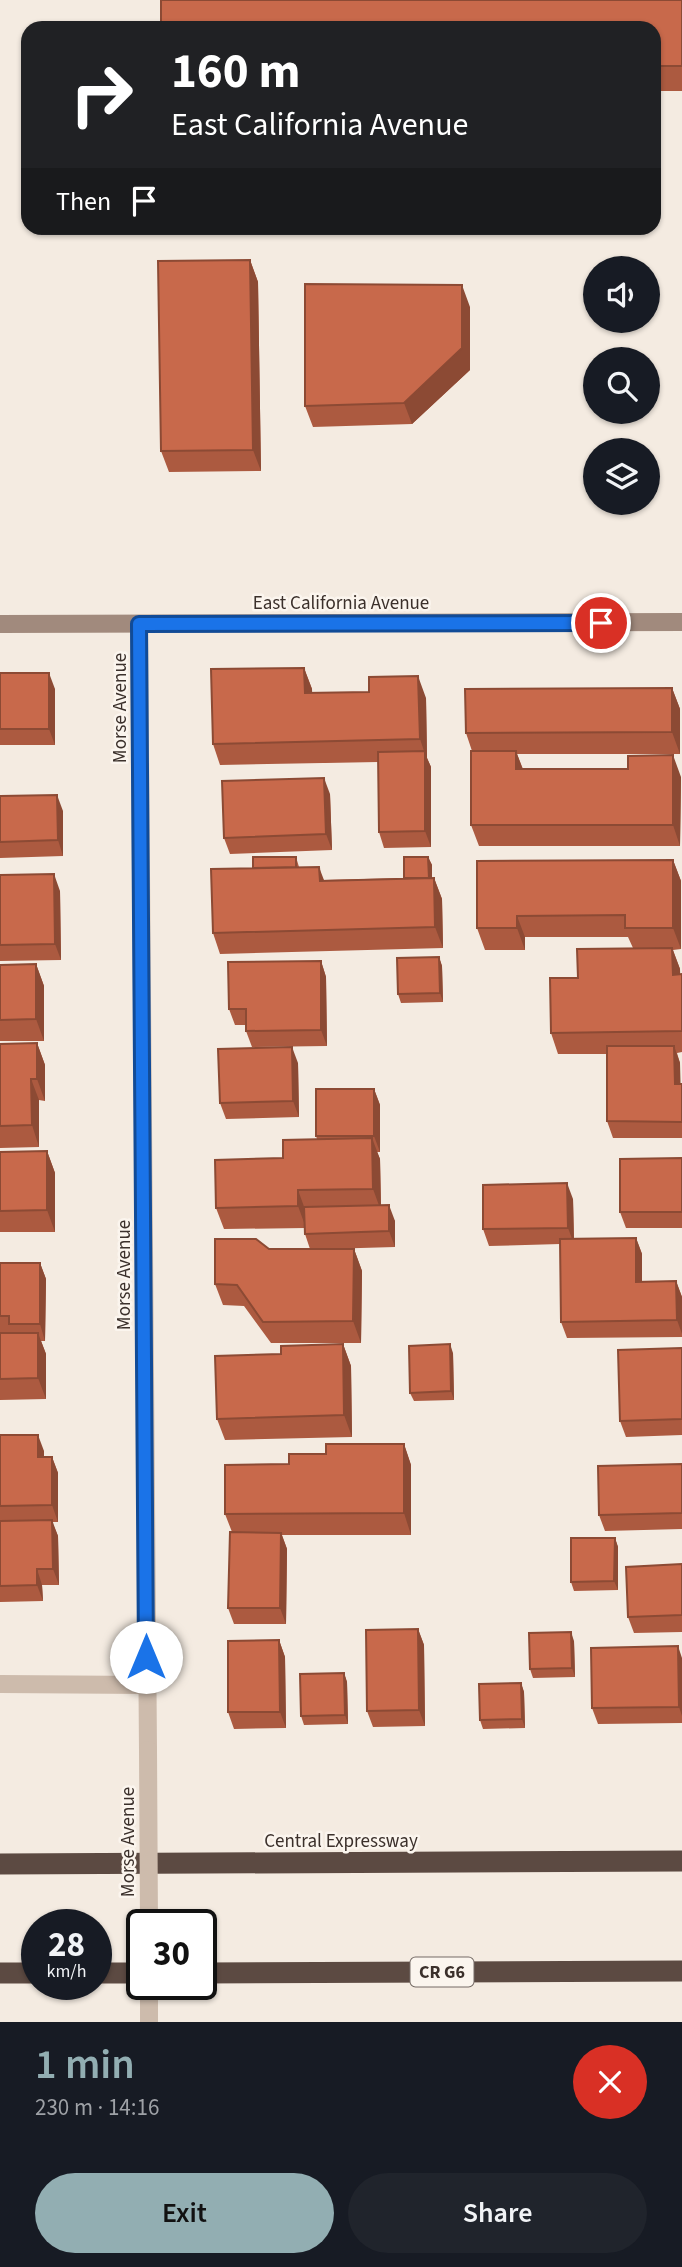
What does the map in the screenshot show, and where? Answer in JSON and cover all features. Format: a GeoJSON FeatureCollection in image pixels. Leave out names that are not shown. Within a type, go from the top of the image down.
{"type":"FeatureCollection","features":[{"type":"Feature","properties":{"kind":"highway","name":"Central Expressway"},"geometry":{"type":"LineString","coordinates":[[0,1864],[682,1861]]}},
{"type":"Feature","properties":{"kind":"highway","name":"CR G6"},"geometry":{"type":"LineString","coordinates":[[217,1973],[682,1971]]}},
{"type":"Feature","properties":{"kind":"highway"},"geometry":{"type":"LineString","coordinates":[[0,1973],[21,1973]]}},
{"type":"Feature","properties":{"kind":"street","name":"East California Avenue"},"geometry":{"type":"LineString","coordinates":[[0,624],[682,622]]}},
{"type":"Feature","properties":{"kind":"street","name":"Morse Avenue"},"geometry":{"type":"LineString","coordinates":[[139,624],[149,1909]]}},
{"type":"Feature","properties":{"kind":"street"},"geometry":{"type":"LineString","coordinates":[[0,1684],[146,1685]]}},
{"type":"Feature","properties":{"kind":"street"},"geometry":{"type":"LineString","coordinates":[[149,2000],[149,2022]]}},
{"type":"Feature","properties":{"kind":"building"},"geometry":{"type":"Polygon","coordinates":[[[161,0],[682,0],[682,66],[661,66],[661,21],[161,21],[161,0]]]}},
{"type":"Feature","properties":{"kind":"building"},"geometry":{"type":"Polygon","coordinates":[[[250,260],[253,450],[161,451],[158,261],[250,260]]]}},
{"type":"Feature","properties":{"kind":"building"},"geometry":{"type":"Polygon","coordinates":[[[305,284],[462,285],[462,348],[404,403],[305,406],[305,284]]]}},
{"type":"Feature","properties":{"kind":"building"},"geometry":{"type":"Polygon","coordinates":[[[304,668],[305,693],[369,692],[369,677],[418,676],[420,739],[213,744],[211,669],[304,668]]]}},
{"type":"Feature","properties":{"kind":"building"},"geometry":{"type":"Polygon","coordinates":[[[0,673],[49,673],[49,729],[0,729],[0,673]]]}},
{"type":"Feature","properties":{"kind":"building"},"geometry":{"type":"Polygon","coordinates":[[[672,688],[672,732],[466,733],[465,689],[672,688]]]}},
{"type":"Feature","properties":{"kind":"building"},"geometry":{"type":"Polygon","coordinates":[[[425,751],[425,831],[379,832],[378,752],[425,751]]]}},
{"type":"Feature","properties":{"kind":"building"},"geometry":{"type":"Polygon","coordinates":[[[471,751],[516,751],[516,769],[628,769],[628,756],[673,755],[673,825],[471,825],[471,751]]]}},
{"type":"Feature","properties":{"kind":"building"},"geometry":{"type":"Polygon","coordinates":[[[324,778],[326,834],[224,838],[222,781],[324,778]]]}},
{"type":"Feature","properties":{"kind":"building"},"geometry":{"type":"Polygon","coordinates":[[[57,795],[58,840],[0,842],[0,796],[57,795]]]}},
{"type":"Feature","properties":{"kind":"building"},"geometry":{"type":"Polygon","coordinates":[[[253,857],[296,857],[296,867],[253,868],[253,857]]]}},
{"type":"Feature","properties":{"kind":"building"},"geometry":{"type":"Polygon","coordinates":[[[404,857],[428,857],[429,878],[404,878],[404,857]]]}},
{"type":"Feature","properties":{"kind":"building"},"geometry":{"type":"Polygon","coordinates":[[[673,860],[673,928],[625,928],[625,915],[517,916],[517,928],[477,928],[477,861],[673,860]]]}},
{"type":"Feature","properties":{"kind":"building"},"geometry":{"type":"Polygon","coordinates":[[[319,867],[320,881],[434,878],[435,927],[213,933],[211,869],[319,867]]]}},
{"type":"Feature","properties":{"kind":"building"},"geometry":{"type":"Polygon","coordinates":[[[54,874],[55,944],[0,945],[0,875],[54,874]]]}},
{"type":"Feature","properties":{"kind":"building"},"geometry":{"type":"Polygon","coordinates":[[[672,948],[673,975],[682,974],[682,1031],[551,1033],[550,978],[578,978],[577,949],[672,948]]]}},
{"type":"Feature","properties":{"kind":"building"},"geometry":{"type":"Polygon","coordinates":[[[439,957],[440,993],[398,994],[397,958],[439,957]]]}},
{"type":"Feature","properties":{"kind":"building"},"geometry":{"type":"Polygon","coordinates":[[[321,961],[321,1030],[246,1031],[246,1009],[229,1009],[228,962],[321,961]]]}},
{"type":"Feature","properties":{"kind":"building"},"geometry":{"type":"Polygon","coordinates":[[[36,964],[36,1019],[0,1020],[0,965],[36,964]]]}},
{"type":"Feature","properties":{"kind":"building"},"geometry":{"type":"Polygon","coordinates":[[[37,1043],[37,1079],[31,1079],[32,1125],[0,1126],[0,1044],[37,1043]]]}},
{"type":"Feature","properties":{"kind":"building"},"geometry":{"type":"Polygon","coordinates":[[[607,1046],[674,1046],[675,1084],[682,1084],[682,1122],[607,1121],[607,1046]]]}},
{"type":"Feature","properties":{"kind":"building"},"geometry":{"type":"Polygon","coordinates":[[[292,1047],[293,1101],[220,1103],[218,1049],[292,1047]]]}},
{"type":"Feature","properties":{"kind":"building"},"geometry":{"type":"Polygon","coordinates":[[[316,1089],[374,1089],[374,1136],[316,1136],[316,1089]]]}},
{"type":"Feature","properties":{"kind":"building"},"geometry":{"type":"Polygon","coordinates":[[[372,1138],[373,1189],[298,1190],[298,1206],[216,1208],[215,1160],[283,1158],[283,1140],[372,1138]]]}},
{"type":"Feature","properties":{"kind":"building"},"geometry":{"type":"Polygon","coordinates":[[[47,1151],[47,1210],[0,1211],[0,1152],[47,1151]]]}},
{"type":"Feature","properties":{"kind":"building"},"geometry":{"type":"Polygon","coordinates":[[[682,1158],[682,1212],[620,1212],[620,1159],[682,1158]]]}},
{"type":"Feature","properties":{"kind":"building"},"geometry":{"type":"Polygon","coordinates":[[[567,1183],[568,1228],[483,1229],[483,1185],[567,1183]]]}},
{"type":"Feature","properties":{"kind":"building"},"geometry":{"type":"Polygon","coordinates":[[[389,1205],[389,1231],[305,1234],[304,1207],[389,1205]]]}},
{"type":"Feature","properties":{"kind":"building"},"geometry":{"type":"Polygon","coordinates":[[[636,1238],[636,1282],[676,1281],[677,1320],[561,1322],[560,1239],[636,1238]]]}},
{"type":"Feature","properties":{"kind":"building"},"geometry":{"type":"Polygon","coordinates":[[[215,1239],[256,1239],[269,1249],[354,1249],[353,1321],[263,1322],[237,1285],[215,1284],[215,1239]]]}},
{"type":"Feature","properties":{"kind":"building"},"geometry":{"type":"Polygon","coordinates":[[[0,1263],[40,1263],[40,1324],[9,1324],[9,1316],[0,1316],[0,1263]]]}},
{"type":"Feature","properties":{"kind":"building"},"geometry":{"type":"Polygon","coordinates":[[[0,1333],[38,1333],[38,1378],[0,1379],[0,1333]]]}},
{"type":"Feature","properties":{"kind":"building"},"geometry":{"type":"Polygon","coordinates":[[[343,1344],[344,1415],[217,1419],[215,1356],[281,1354],[281,1346],[343,1344]]]}},
{"type":"Feature","properties":{"kind":"building"},"geometry":{"type":"Polygon","coordinates":[[[450,1344],[451,1391],[410,1393],[409,1346],[450,1344]]]}},
{"type":"Feature","properties":{"kind":"building"},"geometry":{"type":"Polygon","coordinates":[[[682,1348],[682,1419],[620,1421],[618,1350],[682,1348]]]}},
{"type":"Feature","properties":{"kind":"building"},"geometry":{"type":"Polygon","coordinates":[[[0,1435],[38,1435],[38,1457],[52,1457],[52,1505],[0,1506],[0,1435]]]}},
{"type":"Feature","properties":{"kind":"building"},"geometry":{"type":"Polygon","coordinates":[[[326,1444],[404,1444],[404,1513],[225,1514],[225,1465],[289,1464],[289,1454],[326,1454],[326,1444]]]}},
{"type":"Feature","properties":{"kind":"building"},"geometry":{"type":"Polygon","coordinates":[[[682,1464],[682,1513],[599,1515],[598,1466],[682,1464]]]}},
{"type":"Feature","properties":{"kind":"building"},"geometry":{"type":"Polygon","coordinates":[[[52,1520],[53,1569],[37,1569],[37,1585],[0,1586],[0,1521],[52,1520]]]}},
{"type":"Feature","properties":{"kind":"building"},"geometry":{"type":"Polygon","coordinates":[[[230,1532],[281,1533],[280,1608],[228,1608],[230,1532]]]}},
{"type":"Feature","properties":{"kind":"building"},"geometry":{"type":"Polygon","coordinates":[[[571,1538],[615,1538],[614,1581],[571,1582],[571,1538]]]}},
{"type":"Feature","properties":{"kind":"building"},"geometry":{"type":"Polygon","coordinates":[[[682,1564],[682,1615],[628,1617],[626,1567],[682,1564]]]}},
{"type":"Feature","properties":{"kind":"building"},"geometry":{"type":"Polygon","coordinates":[[[418,1629],[419,1710],[367,1711],[366,1630],[418,1629]]]}},
{"type":"Feature","properties":{"kind":"building"},"geometry":{"type":"Polygon","coordinates":[[[571,1632],[572,1668],[530,1669],[529,1633],[571,1632]]]}},
{"type":"Feature","properties":{"kind":"building"},"geometry":{"type":"Polygon","coordinates":[[[279,1640],[280,1712],[228,1712],[228,1641],[279,1640]]]}},
{"type":"Feature","properties":{"kind":"building"},"geometry":{"type":"Polygon","coordinates":[[[678,1646],[679,1707],[592,1708],[591,1648],[678,1646]]]}},
{"type":"Feature","properties":{"kind":"building"},"geometry":{"type":"Polygon","coordinates":[[[344,1673],[345,1715],[301,1716],[300,1674],[344,1673]]]}},
{"type":"Feature","properties":{"kind":"building"},"geometry":{"type":"Polygon","coordinates":[[[521,1683],[522,1719],[480,1720],[479,1684],[521,1683]]]}},
{"type":"Feature","properties":{"kind":"route"},"geometry":{"type":"LineString","coordinates":[[146,1657],[139,624],[601,623]]}}]}
